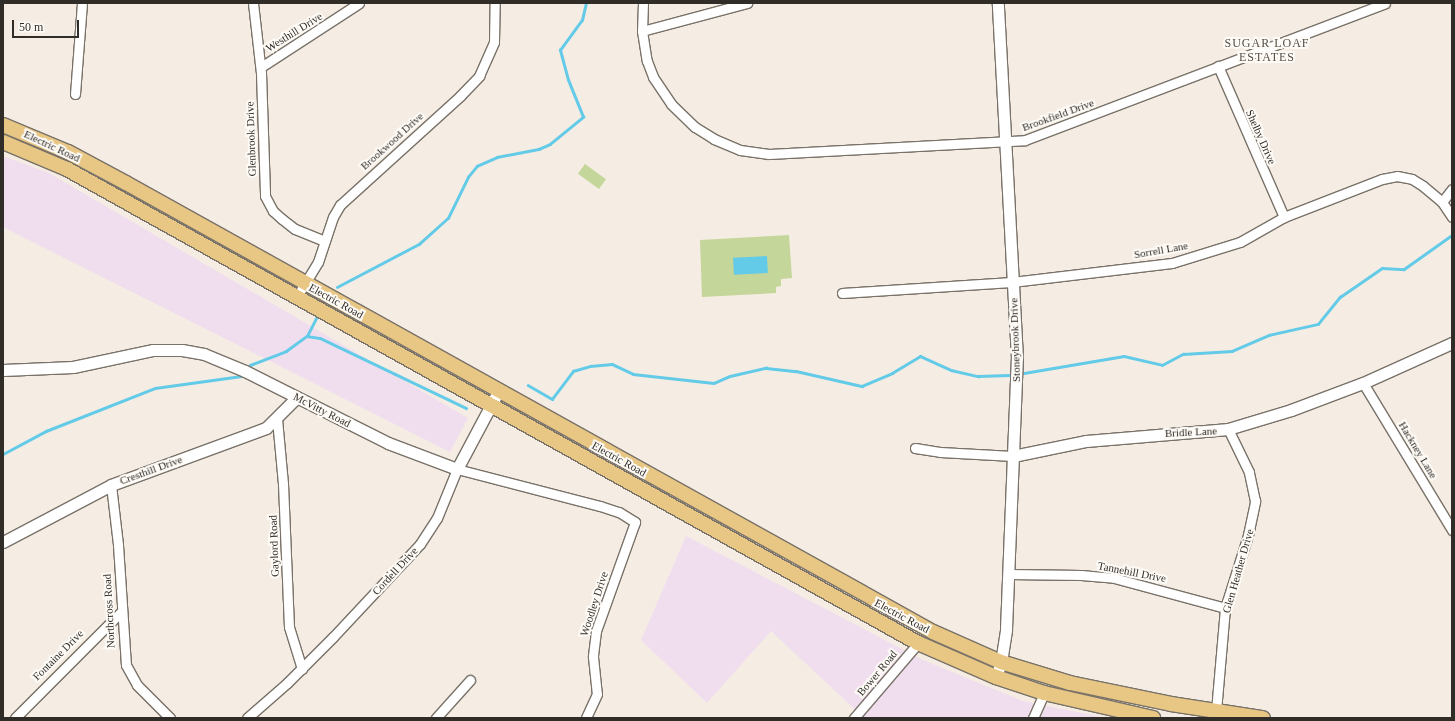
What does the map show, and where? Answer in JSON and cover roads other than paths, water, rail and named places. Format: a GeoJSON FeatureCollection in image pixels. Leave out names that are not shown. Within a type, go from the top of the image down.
{"type":"FeatureCollection","features":[{"type":"Feature","properties":{"kind":"main road","name":"Electric Road"},"geometry":{"type":"LineString","coordinates":[[3,125],[68,152],[901,617],[1001,662],[1099,690],[1215,714],[1263,718]]}},
{"type":"Feature","properties":{"kind":"main road","name":"Electric Road"},"geometry":{"type":"LineString","coordinates":[[3,142],[67,169],[296,298],[918,643],[996,676],[1044,693],[1153,718]]}},
{"type":"Feature","properties":{"kind":"street"},"geometry":{"type":"LineString","coordinates":[[75,94],[82,3]]}},
{"type":"Feature","properties":{"kind":"street","name":"Glenbrook Drive"},"geometry":{"type":"LineString","coordinates":[[253,3],[260,67],[265,196],[268,204],[282,220],[295,229],[325,241]]}},
{"type":"Feature","properties":{"kind":"street","name":"Westhill Drive"},"geometry":{"type":"LineString","coordinates":[[260,67],[359,3]]}},
{"type":"Feature","properties":{"kind":"street","name":"Brookwood Drive"},"geometry":{"type":"LineString","coordinates":[[296,298],[318,262],[333,217],[350,195],[445,111],[479,76],[494,42],[495,3]]}},
{"type":"Feature","properties":{"kind":"street","name":"Brookfield Drive"},"geometry":{"type":"LineString","coordinates":[[643,3],[642,32],[647,61],[661,91],[682,117],[700,131],[728,146],[769,154],[1019,141],[1046,133],[1386,3]]}},
{"type":"Feature","properties":{"kind":"street"},"geometry":{"type":"LineString","coordinates":[[642,32],[747,3]]}},
{"type":"Feature","properties":{"kind":"street","name":"Stoneybrook Drive"},"geometry":{"type":"LineString","coordinates":[[996,676],[1001,662],[1009,574],[1017,358],[1004,142],[998,3]]}},
{"type":"Feature","properties":{"kind":"street","name":"Shelby Drive"},"geometry":{"type":"LineString","coordinates":[[1218,66],[1284,218]]}},
{"type":"Feature","properties":{"kind":"street","name":"Sorrell Lane"},"geometry":{"type":"LineString","coordinates":[[842,293],[1012,282],[1172,263],[1240,242],[1284,218],[1382,179],[1397,176],[1412,179],[1442,202],[1452,217]]}},
{"type":"Feature","properties":{"kind":"street"},"geometry":{"type":"LineString","coordinates":[[1442,202],[1452,189]]}},
{"type":"Feature","properties":{"kind":"street","name":"Bridle Lane"},"geometry":{"type":"LineString","coordinates":[[915,448],[940,452],[1013,456],[1086,441],[1228,430],[1291,410],[1363,383],[1452,343]]}},
{"type":"Feature","properties":{"kind":"street","name":"McVitty Road"},"geometry":{"type":"LineString","coordinates":[[3,370],[73,368],[153,350],[182,350],[220,359],[388,443],[457,469],[619,512],[635,522]]}},
{"type":"Feature","properties":{"kind":"street","name":"Hackney Lane"},"geometry":{"type":"LineString","coordinates":[[1363,383],[1452,530]]}},
{"type":"Feature","properties":{"kind":"street","name":"Cordell Drive"},"geometry":{"type":"LineString","coordinates":[[246,718],[302,669],[420,544],[437,518],[457,469],[498,392]]}},
{"type":"Feature","properties":{"kind":"street","name":"Cresthill Drive"},"geometry":{"type":"LineString","coordinates":[[3,542],[111,485],[249,436],[276,419],[296,398]]}},
{"type":"Feature","properties":{"kind":"street","name":"Gaylord Road"},"geometry":{"type":"LineString","coordinates":[[276,419],[283,484],[289,627],[302,669]]}},
{"type":"Feature","properties":{"kind":"street","name":"Glen Heather Drive"},"geometry":{"type":"LineString","coordinates":[[1215,714],[1225,608],[1248,535],[1255,500],[1249,472],[1228,430]]}},
{"type":"Feature","properties":{"kind":"street","name":"Northcross Road"},"geometry":{"type":"LineString","coordinates":[[111,485],[118,545],[123,654],[129,674],[141,690],[170,718]]}},
{"type":"Feature","properties":{"kind":"street","name":"Woodley Drive"},"geometry":{"type":"LineString","coordinates":[[586,718],[597,694],[593,657],[596,631],[635,522]]}},
{"type":"Feature","properties":{"kind":"street","name":"Tannehill Drive"},"geometry":{"type":"LineString","coordinates":[[1009,574],[1081,575],[1114,578],[1225,608]]}},
{"type":"Feature","properties":{"kind":"street","name":"Fontaine Drive"},"geometry":{"type":"LineString","coordinates":[[15,718],[121,612]]}},
{"type":"Feature","properties":{"kind":"street","name":"Bower Road"},"geometry":{"type":"LineString","coordinates":[[854,718],[918,643]]}},
{"type":"Feature","properties":{"kind":"street"},"geometry":{"type":"LineString","coordinates":[[436,718],[470,680]]}},
{"type":"Feature","properties":{"kind":"street"},"geometry":{"type":"LineString","coordinates":[[1033,718],[1044,693]]}},
{"type":"Feature","properties":{"kind":"water"},"geometry":{"type":"Polygon","coordinates":[[[767,256],[768,273],[734,275],[733,258],[767,256]]]}},
{"type":"Feature","properties":{"kind":"waterway"},"geometry":{"type":"LineString","coordinates":[[337,287],[419,244],[448,218],[468,177],[477,166],[497,157],[539,149],[550,144],[583,117],[568,80],[560,50],[582,20],[586,3]]}},
{"type":"Feature","properties":{"kind":"waterway"},"geometry":{"type":"LineString","coordinates":[[1024,373],[1124,356],[1162,365],[1183,354],[1232,351],[1269,335],[1318,324],[1340,297],[1382,268],[1404,269],[1452,235]]}},
{"type":"Feature","properties":{"kind":"waterway"},"geometry":{"type":"LineString","coordinates":[[250,365],[286,351],[307,336],[316,318]]}},
{"type":"Feature","properties":{"kind":"waterway"},"geometry":{"type":"LineString","coordinates":[[307,336],[320,338],[466,408]]}},
{"type":"Feature","properties":{"kind":"waterway"},"geometry":{"type":"LineString","coordinates":[[528,385],[552,399],[573,371],[590,366],[612,364],[633,374],[714,383],[730,376],[766,368],[796,371],[862,386],[892,373],[920,356],[951,370],[978,376],[1009,375]]}},
{"type":"Feature","properties":{"kind":"waterway"},"geometry":{"type":"LineString","coordinates":[[3,454],[46,431],[155,388],[241,376]]}},
{"type":"Feature","properties":{"kind":"district","name":"SUGAR LOAF ESTATES"},"geometry":{"type":"Point","coordinates":[1267,51]}}]}
